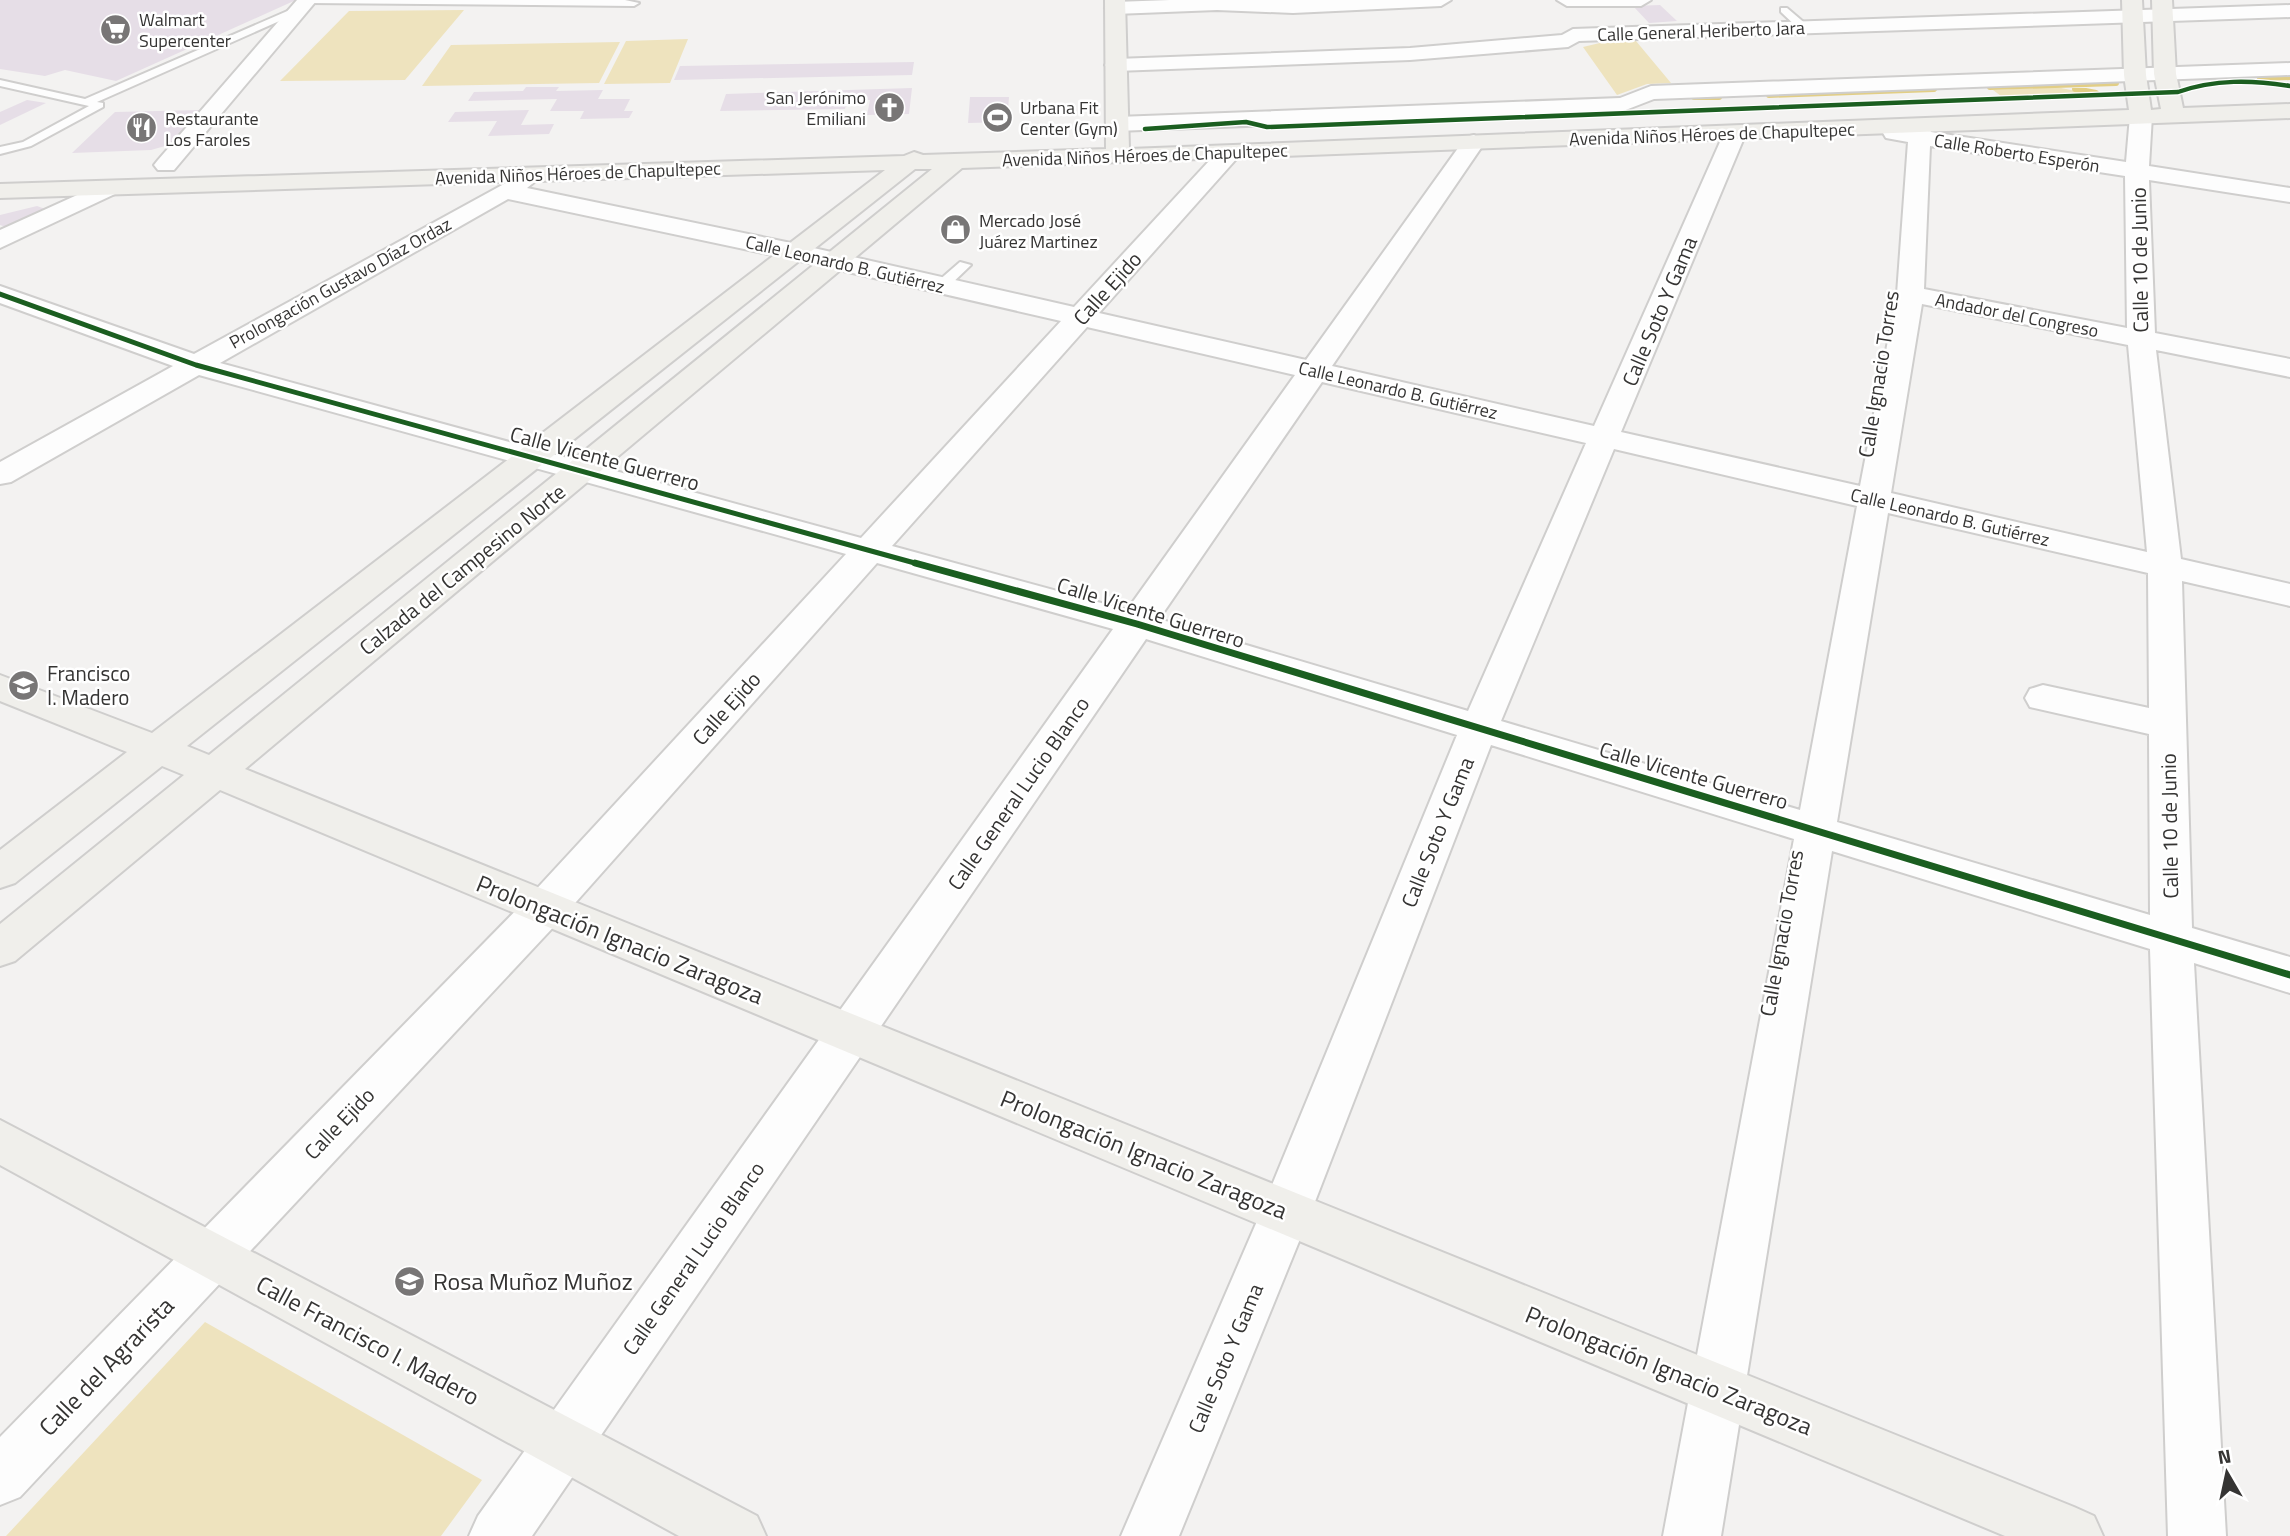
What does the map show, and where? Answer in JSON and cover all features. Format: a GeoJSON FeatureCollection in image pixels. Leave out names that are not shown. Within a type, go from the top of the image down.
{"type":"FeatureCollection","features":[{"type":"Feature","properties":{"kind":"main road"},"geometry":{"type":"LineString","coordinates":[[1115,4],[1117,140]]}},
{"type":"Feature","properties":{"kind":"main road"},"geometry":{"type":"LineString","coordinates":[[2133,8],[2136,75],[2155,108]]}},
{"type":"Feature","properties":{"kind":"main road"},"geometry":{"type":"LineString","coordinates":[[2155,108],[2165,74],[2162,8]]}},
{"type":"Feature","properties":{"kind":"main road","name":"Avenida Niños Héroes de Chapultepec"},"geometry":{"type":"LineString","coordinates":[[0,191],[534,174],[917,155],[1117,140],[2155,108],[2288,100]]}},
{"type":"Feature","properties":{"kind":"main road","name":"Avenida Niños Héroes de Chapultepec"},"geometry":{"type":"LineString","coordinates":[[1919,132],[2155,108]]}},
{"type":"Feature","properties":{"kind":"main road","name":"Avenida Niños Héroes de Chapultepec"},"geometry":{"type":"LineString","coordinates":[[0,170],[166,165],[917,155],[956,161],[1117,140],[1230,152],[1868,128]]}},
{"type":"Feature","properties":{"kind":"main road","name":"Calzada del Campesino Norte"},"geometry":{"type":"LineString","coordinates":[[0,872],[610,398],[917,155]]}},
{"type":"Feature","properties":{"kind":"main road","name":"Calzada del Campesino Norte"},"geometry":{"type":"LineString","coordinates":[[0,949],[956,161]]}},
{"type":"Feature","properties":{"kind":"main road"},"geometry":{"type":"LineString","coordinates":[[673,348],[717,359]]}},
{"type":"Feature","properties":{"kind":"main road"},"geometry":{"type":"LineString","coordinates":[[610,398],[654,410]]}},
{"type":"Feature","properties":{"kind":"main road","name":"Prolongación Ignacio Zaragoza"},"geometry":{"type":"LineString","coordinates":[[0,687],[214,772],[2074,1536]]}},
{"type":"Feature","properties":{"kind":"main road","name":"Calle Francisco I. Madero"},"geometry":{"type":"LineString","coordinates":[[0,1141],[737,1536]]}},
{"type":"Feature","properties":{"kind":"street"},"geometry":{"type":"LineString","coordinates":[[1115,4],[1441,0]]}},
{"type":"Feature","properties":{"kind":"street"},"geometry":{"type":"LineString","coordinates":[[1574,1],[1641,0]]}},
{"type":"Feature","properties":{"kind":"street"},"geometry":{"type":"LineString","coordinates":[[1573,35],[1591,8],[1574,1]]}},
{"type":"Feature","properties":{"kind":"street"},"geometry":{"type":"LineString","coordinates":[[166,165],[305,3]]}},
{"type":"Feature","properties":{"kind":"street","name":"Calle General Heriberto Jara"},"geometry":{"type":"LineString","coordinates":[[1116,65],[1409,54],[1568,41],[1573,35],[1804,27],[2001,10],[2162,8],[2290,11]]}},
{"type":"Feature","properties":{"kind":"street"},"geometry":{"type":"LineString","coordinates":[[1117,140],[1623,104],[1651,93],[2290,69]]}},
{"type":"Feature","properties":{"kind":"street","name":"Calle 10 de Junio"},"geometry":{"type":"LineString","coordinates":[[2155,108],[2137,171],[2140,339],[2165,566],[2171,940],[2197,1536]]}},
{"type":"Feature","properties":{"kind":"street","name":"Calle Roberto Esperón"},"geometry":{"type":"LineString","coordinates":[[1868,128],[1919,132],[2290,195]]}},
{"type":"Feature","properties":{"kind":"street","name":"Calle Ignacio Torres"},"geometry":{"type":"LineString","coordinates":[[1692,1536],[1910,294],[1919,132]]}},
{"type":"Feature","properties":{"kind":"street","name":"Calle Soto Y Gama"},"geometry":{"type":"LineString","coordinates":[[1150,1536],[1286,1212],[1478,730],[1735,134]]}},
{"type":"Feature","properties":{"kind":"street","name":"Calle General Lucio Blanco"},"geometry":{"type":"LineString","coordinates":[[498,1536],[1474,142]]}},
{"type":"Feature","properties":{"kind":"street","name":"Calle Ejido"},"geometry":{"type":"LineString","coordinates":[[212,1256],[545,908],[1230,152]]}},
{"type":"Feature","properties":{"kind":"street","name":"Prolongación Gustavo Díaz Ordaz"},"geometry":{"type":"LineString","coordinates":[[0,475],[534,174]]}},
{"type":"Feature","properties":{"kind":"street"},"geometry":{"type":"LineString","coordinates":[[0,240],[108,188]]}},
{"type":"Feature","properties":{"kind":"street","name":"Calle Leonardo B. Gutiérrez"},"geometry":{"type":"LineString","coordinates":[[505,191],[796,251],[2290,594]]}},
{"type":"Feature","properties":{"kind":"street","name":"Calle Vicente Guerrero"},"geometry":{"type":"LineString","coordinates":[[0,294],[195,365],[535,456],[1137,624],[2290,975]]}},
{"type":"Feature","properties":{"kind":"street","name":"Andador del Congreso"},"geometry":{"type":"LineString","coordinates":[[1910,294],[2290,368]]}},
{"type":"Feature","properties":{"kind":"street"},"geometry":{"type":"LineString","coordinates":[[2043,698],[2167,725]]}},
{"type":"Feature","properties":{"kind":"street","name":"Calle del Agrarista"},"geometry":{"type":"LineString","coordinates":[[0,1477],[212,1256]]}},
{"type":"Feature","properties":{"kind":"lane"},"geometry":{"type":"LineString","coordinates":[[87,102],[305,3],[634,3]]}},
{"type":"Feature","properties":{"kind":"lane"},"geometry":{"type":"LineString","coordinates":[[1784,10],[1804,27]]}},
{"type":"Feature","properties":{"kind":"lane"},"geometry":{"type":"LineString","coordinates":[[0,83],[99,105],[27,145],[0,151]]}},
{"type":"Feature","properties":{"kind":"lane"},"geometry":{"type":"LineString","coordinates":[[0,145],[27,145]]}},
{"type":"Feature","properties":{"kind":"lane"},"geometry":{"type":"LineString","coordinates":[[942,285],[965,265]]}},
{"type":"Feature","properties":{"kind":"shaded area"},"geometry":{"type":"Polygon","coordinates":[[[464,10],[405,80],[280,81],[349,11],[464,10]]]}},
{"type":"Feature","properties":{"kind":"shaded area"},"geometry":{"type":"Polygon","coordinates":[[[688,39],[670,83],[604,84],[626,41],[688,39]]]}},
{"type":"Feature","properties":{"kind":"shaded area"},"geometry":{"type":"Polygon","coordinates":[[[1636,41],[1671,83],[1647,84],[1617,95],[1583,47],[1604,42],[1636,41]]]}},
{"type":"Feature","properties":{"kind":"shaded area"},"geometry":{"type":"Polygon","coordinates":[[[620,42],[599,83],[422,86],[451,45],[620,42]]]}},
{"type":"Feature","properties":{"kind":"shaded area"},"geometry":{"type":"Polygon","coordinates":[[[2056,87],[2086,93],[2001,96],[1993,90],[2056,87]]]}},
{"type":"Feature","properties":{"kind":"shaded area"},"geometry":{"type":"Polygon","coordinates":[[[205,1322],[482,1480],[441,1536],[6,1536],[205,1322]]]}},
{"type":"Feature","properties":{"kind":"building","name":"Walmart Supercenter"},"geometry":{"type":"Polygon","coordinates":[[[0,0],[296,0],[116,81],[65,70],[45,76],[0,69],[0,0]]]}},
{"type":"Feature","properties":{"kind":"building"},"geometry":{"type":"Polygon","coordinates":[[[1660,5],[1677,21],[1649,23],[1633,6],[1660,5]]]}},
{"type":"Feature","properties":{"kind":"building"},"geometry":{"type":"Polygon","coordinates":[[[914,62],[912,75],[674,80],[680,66],[914,62]]]}},
{"type":"Feature","properties":{"kind":"building"},"geometry":{"type":"Polygon","coordinates":[[[526,87],[559,87],[556,91],[603,90],[598,99],[630,99],[624,111],[633,111],[629,118],[580,119],[584,111],[550,111],[557,99],[468,101],[474,92],[523,91],[526,87]]]}},
{"type":"Feature","properties":{"kind":"building"},"geometry":{"type":"Polygon","coordinates":[[[912,88],[909,114],[867,115],[870,100],[847,100],[845,109],[720,111],[726,94],[912,88]]]}},
{"type":"Feature","properties":{"kind":"building"},"geometry":{"type":"Polygon","coordinates":[[[970,97],[1009,97],[1007,122],[968,123],[970,97]]]}},
{"type":"Feature","properties":{"kind":"building"},"geometry":{"type":"Polygon","coordinates":[[[27,100],[46,103],[0,125],[0,112],[27,100]]]}},
{"type":"Feature","properties":{"kind":"building","name":"Restaurante Los Faroles"},"geometry":{"type":"Polygon","coordinates":[[[201,110],[172,144],[151,150],[72,153],[115,112],[201,110]]]}},
{"type":"Feature","properties":{"kind":"building"},"geometry":{"type":"Polygon","coordinates":[[[529,110],[521,125],[554,124],[549,134],[488,136],[497,121],[448,122],[455,112],[529,110]]]}},
{"type":"Feature","properties":{"kind":"building"},"geometry":{"type":"Polygon","coordinates":[[[37,206],[48,210],[12,229],[0,225],[0,215],[37,206]]]}},
{"type":"Feature","properties":{"kind":"waterway"},"geometry":{"type":"LineString","coordinates":[[2260,78],[2290,77]]}},
{"type":"Feature","properties":{"kind":"waterway"},"geometry":{"type":"LineString","coordinates":[[1990,87],[2116,83]]}},
{"type":"Feature","properties":{"kind":"waterway"},"geometry":{"type":"LineString","coordinates":[[1769,95],[1934,89]]}},
{"type":"Feature","properties":{"kind":"waterway"},"geometry":{"type":"LineString","coordinates":[[2075,89],[2096,93]]}},
{"type":"Feature","properties":{"kind":"waterway"},"geometry":{"type":"LineString","coordinates":[[1694,97],[1719,97]]}},
{"type":"Feature","properties":{"kind":"cycle path"},"geometry":{"type":"LineString","coordinates":[[1145,129],[1246,122],[1267,127],[2178,92],[2219,82],[2262,82],[2290,86]]}},
{"type":"Feature","properties":{"kind":"cycle path"},"geometry":{"type":"LineString","coordinates":[[0,294],[196,365],[1137,624],[2290,975]]}},
{"type":"Feature","properties":{"kind":"place","name":"Walmart Supercenter"},"geometry":{"type":"Point","coordinates":[116,29]}},
{"type":"Feature","properties":{"kind":"place","name":"San Jerónimo Emiliani"},"geometry":{"type":"Point","coordinates":[889,107]}},
{"type":"Feature","properties":{"kind":"place","name":"Urbana Fit Center (Gym)"},"geometry":{"type":"Point","coordinates":[997,117]}},
{"type":"Feature","properties":{"kind":"place","name":"Restaurante Los Faroles"},"geometry":{"type":"Point","coordinates":[142,128]}},
{"type":"Feature","properties":{"kind":"place","name":"Mercado José Juárez Martinez"},"geometry":{"type":"Point","coordinates":[956,230]}},
{"type":"Feature","properties":{"kind":"place","name":"Francisco I. Madero"},"geometry":{"type":"Point","coordinates":[24,685]}},
{"type":"Feature","properties":{"kind":"place","name":"Rosa Muñoz Muñoz"},"geometry":{"type":"Point","coordinates":[410,1281]}}]}
